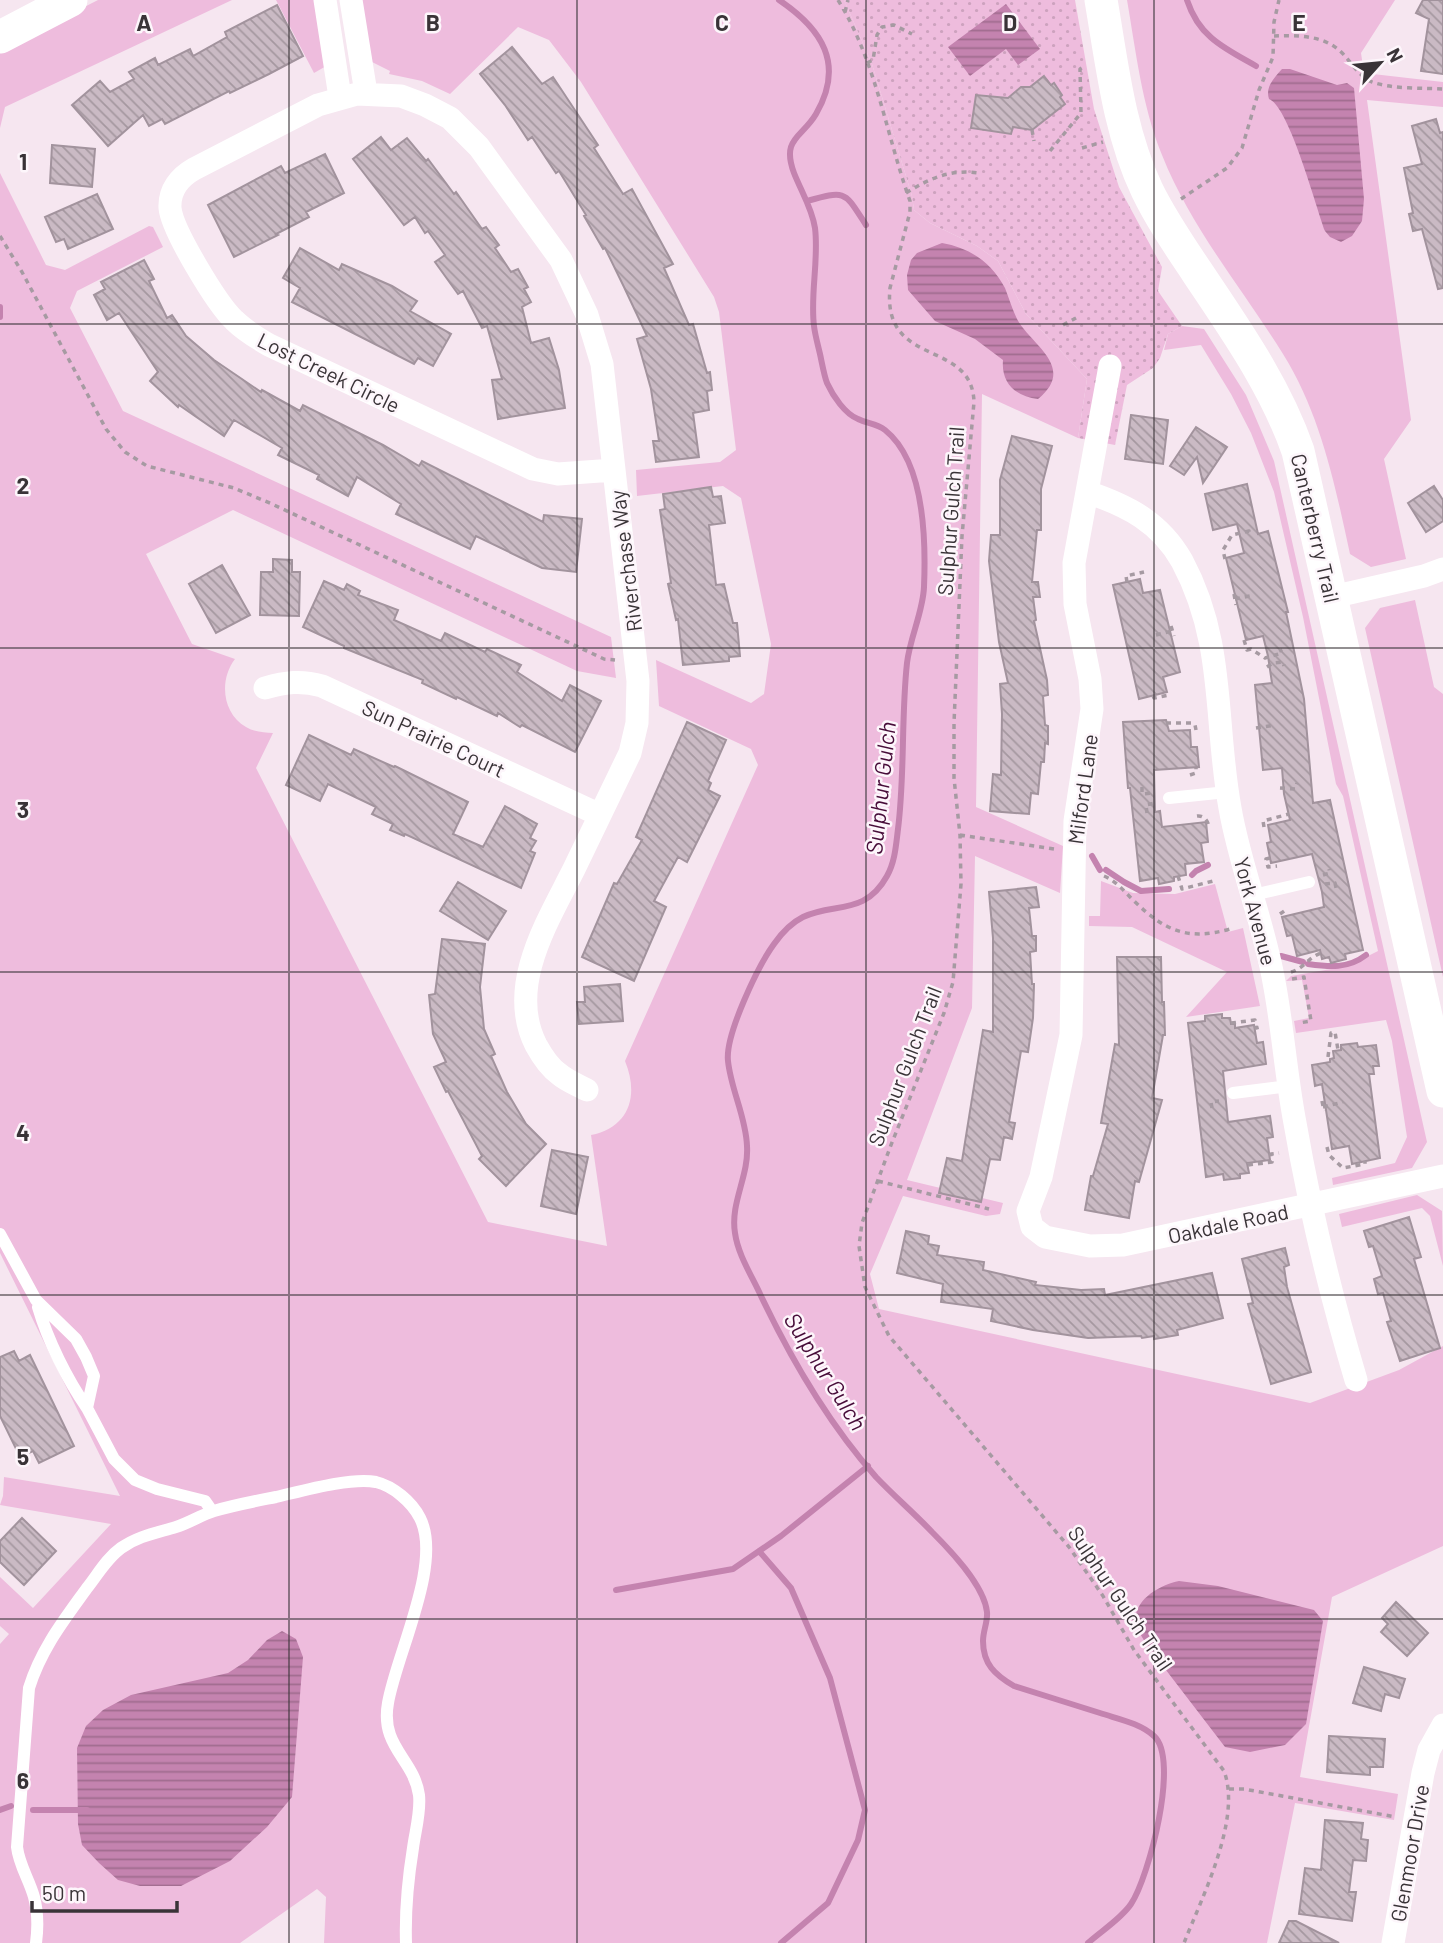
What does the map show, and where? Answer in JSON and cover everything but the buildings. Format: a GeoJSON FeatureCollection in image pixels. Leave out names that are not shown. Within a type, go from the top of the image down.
{"type":"FeatureCollection","features":[{"type":"Feature","properties":{"kind":"street"},"geometry":{"type":"LineString","coordinates":[[0,37],[71,0]]}},
{"type":"Feature","properties":{"kind":"street"},"geometry":{"type":"LineString","coordinates":[[325,0],[340,97]]}},
{"type":"Feature","properties":{"kind":"street"},"geometry":{"type":"LineString","coordinates":[[351,0],[366,93]]}},
{"type":"Feature","properties":{"kind":"street","name":"Canterberry Trail"},"geometry":{"type":"LineString","coordinates":[[1101,0],[1120,107],[1141,175],[1168,229],[1258,366],[1285,416],[1302,464],[1443,1091]]}},
{"type":"Feature","properties":{"kind":"street","name":"Lost Creek Circle"},"geometry":{"type":"LineString","coordinates":[[366,93],[340,97],[318,105],[194,169],[163,190],[174,222],[210,290],[233,319],[270,345],[533,469],[566,474],[614,470]]}},
{"type":"Feature","properties":{"kind":"street","name":"Riverchase Way"},"geometry":{"type":"LineString","coordinates":[[366,93],[411,99],[450,118],[480,147],[552,246],[576,288],[600,356],[637,662],[639,710],[633,744],[540,941],[533,959],[526,996],[530,1032],[541,1054],[559,1074],[587,1090]]}},
{"type":"Feature","properties":{"kind":"street","name":"Milford Lane"},"geometry":{"type":"LineString","coordinates":[[1028,1211],[1041,1177],[1070,1035],[1074,821],[1092,709],[1090,679],[1073,591],[1076,549],[1110,366]]}},
{"type":"Feature","properties":{"kind":"street","name":"York Avenue"},"geometry":{"type":"LineString","coordinates":[[1087,492],[1124,505],[1153,524],[1172,544],[1205,616],[1218,687],[1227,792],[1234,828],[1274,981],[1289,1086],[1312,1205],[1335,1308],[1356,1380]]}},
{"type":"Feature","properties":{"kind":"street"},"geometry":{"type":"LineString","coordinates":[[1332,597],[1424,576],[1443,569]]}},
{"type":"Feature","properties":{"kind":"street","name":"Sun Prairie Court"},"geometry":{"type":"LineString","coordinates":[[265,688],[293,681],[322,686],[600,815]]}},
{"type":"Feature","properties":{"kind":"street","name":"Oakdale Road"},"geometry":{"type":"LineString","coordinates":[[1028,1211],[1032,1227],[1045,1237],[1100,1246],[1141,1242],[1443,1176]]}},
{"type":"Feature","properties":{"kind":"street","name":"Glenmoor Drive"},"geometry":{"type":"LineString","coordinates":[[1400,1942],[1423,1773],[1429,1750],[1443,1725]]}},
{"type":"Feature","properties":{"kind":"lane"},"geometry":{"type":"LineString","coordinates":[[1169,798],[1227,792]]}},
{"type":"Feature","properties":{"kind":"lane"},"geometry":{"type":"LineString","coordinates":[[1253,895],[1309,882]]}},
{"type":"Feature","properties":{"kind":"lane"},"geometry":{"type":"LineString","coordinates":[[1233,1093],[1289,1086]]}},
{"type":"Feature","properties":{"kind":"lane"},"geometry":{"type":"LineString","coordinates":[[0,1234],[36,1300],[78,1395],[88,1408],[114,1459],[135,1480],[157,1489],[205,1501],[212,1511]]}},
{"type":"Feature","properties":{"kind":"lane"},"geometry":{"type":"LineString","coordinates":[[36,1300],[76,1339],[86,1357],[94,1376],[88,1408]]}},
{"type":"Feature","properties":{"kind":"lane"},"geometry":{"type":"LineString","coordinates":[[36,1943],[37,1913],[34,1896],[19,1861],[17,1847],[29,1688],[35,1667],[51,1637],[108,1559],[135,1540],[177,1527],[212,1511],[363,1481],[384,1485],[407,1499],[421,1520],[424,1532],[423,1576],[411,1628],[396,1667],[386,1719],[387,1731],[415,1783],[419,1798],[408,1878],[406,1943]]}},
{"type":"Feature","properties":{"kind":"path","name":"Sulphur Gulch Trail"},"geometry":{"type":"LineString","coordinates":[[838,0],[867,63],[910,212],[890,288],[889,301],[893,321],[906,339],[919,349],[953,363],[961,370],[974,393],[962,536],[954,744],[954,778],[960,835],[958,932],[950,997],[862,1223],[859,1246],[865,1287],[881,1323],[897,1347],[1069,1546],[1103,1596],[1134,1650],[1221,1765],[1229,1789]]}},
{"type":"Feature","properties":{"kind":"path"},"geometry":{"type":"LineString","coordinates":[[845,12],[848,0]]}},
{"type":"Feature","properties":{"kind":"path"},"geometry":{"type":"LineString","coordinates":[[1179,200],[1227,168],[1242,148],[1259,90],[1273,57],[1274,22],[1279,0]]}},
{"type":"Feature","properties":{"kind":"path"},"geometry":{"type":"LineString","coordinates":[[867,63],[873,60],[877,35],[882,27],[894,25],[912,34]]}},
{"type":"Feature","properties":{"kind":"path"},"geometry":{"type":"LineString","coordinates":[[1274,36],[1297,35],[1337,47],[1359,73],[1372,82],[1443,89]]}},
{"type":"Feature","properties":{"kind":"path"},"geometry":{"type":"LineString","coordinates":[[1050,150],[1079,116],[1082,108],[1080,69],[1088,66]]}},
{"type":"Feature","properties":{"kind":"path"},"geometry":{"type":"LineString","coordinates":[[1032,130],[1034,141]]}},
{"type":"Feature","properties":{"kind":"path"},"geometry":{"type":"LineString","coordinates":[[1082,148],[1099,143]]}},
{"type":"Feature","properties":{"kind":"path"},"geometry":{"type":"LineString","coordinates":[[906,193],[942,174],[979,173]]}},
{"type":"Feature","properties":{"kind":"path"},"geometry":{"type":"LineString","coordinates":[[0,236],[106,429],[131,457],[147,466],[234,488],[604,659],[617,660]]}},
{"type":"Feature","properties":{"kind":"path"},"geometry":{"type":"LineString","coordinates":[[1063,325],[1076,318]]}},
{"type":"Feature","properties":{"kind":"path"},"geometry":{"type":"LineString","coordinates":[[1225,559],[1223,550],[1232,535],[1249,531],[1250,536]]}},
{"type":"Feature","properties":{"kind":"path"},"geometry":{"type":"LineString","coordinates":[[1127,582],[1126,576],[1144,572]]}},
{"type":"Feature","properties":{"kind":"path"},"geometry":{"type":"LineString","coordinates":[[1235,599],[1254,595]]}},
{"type":"Feature","properties":{"kind":"path"},"geometry":{"type":"LineString","coordinates":[[1156,635],[1172,631]]}},
{"type":"Feature","properties":{"kind":"path"},"geometry":{"type":"LineString","coordinates":[[1244,640],[1247,650],[1251,649],[1265,658],[1282,653],[1280,649]]}},
{"type":"Feature","properties":{"kind":"path"},"geometry":{"type":"LineString","coordinates":[[1267,667],[1283,662],[1284,666]]}},
{"type":"Feature","properties":{"kind":"path"},"geometry":{"type":"LineString","coordinates":[[1153,695],[1154,698],[1169,695]]}},
{"type":"Feature","properties":{"kind":"path"},"geometry":{"type":"LineString","coordinates":[[1166,723],[1192,723],[1196,730]]}},
{"type":"Feature","properties":{"kind":"path"},"geometry":{"type":"LineString","coordinates":[[1256,728],[1275,725]]}},
{"type":"Feature","properties":{"kind":"path"},"geometry":{"type":"LineString","coordinates":[[1190,775],[1195,773],[1196,768]]}},
{"type":"Feature","properties":{"kind":"path"},"geometry":{"type":"LineString","coordinates":[[1280,788],[1295,789],[1297,783]]}},
{"type":"Feature","properties":{"kind":"path"},"geometry":{"type":"LineString","coordinates":[[1142,787],[1142,794],[1154,793]]}},
{"type":"Feature","properties":{"kind":"path"},"geometry":{"type":"LineString","coordinates":[[1147,813],[1146,804],[1155,803]]}},
{"type":"Feature","properties":{"kind":"path"},"geometry":{"type":"LineString","coordinates":[[1265,827],[1263,821],[1289,814]]}},
{"type":"Feature","properties":{"kind":"path"},"geometry":{"type":"LineString","coordinates":[[1197,816],[1208,821],[1209,827],[1206,827]]}},
{"type":"Feature","properties":{"kind":"path"},"geometry":{"type":"LineString","coordinates":[[960,835],[1061,849]]}},
{"type":"Feature","properties":{"kind":"path"},"geometry":{"type":"LineString","coordinates":[[1270,858],[1266,859],[1268,867],[1277,866]]}},
{"type":"Feature","properties":{"kind":"path"},"geometry":{"type":"LineString","coordinates":[[1104,876],[1121,887],[1152,917],[1168,928],[1199,935],[1230,929]]}},
{"type":"Feature","properties":{"kind":"path"},"geometry":{"type":"LineString","coordinates":[[1178,876],[1182,889],[1217,880]]}},
{"type":"Feature","properties":{"kind":"path"},"geometry":{"type":"LineString","coordinates":[[1297,1028],[1296,1024],[1311,1021],[1304,977],[1289,980],[1287,973],[1301,969],[1311,956],[1321,953]]}},
{"type":"Feature","properties":{"kind":"path"},"geometry":{"type":"LineString","coordinates":[[1231,1023],[1255,1020],[1256,1028],[1264,1027]]}},
{"type":"Feature","properties":{"kind":"path"},"geometry":{"type":"LineString","coordinates":[[1328,1056],[1331,1033],[1335,1032],[1338,1050]]}},
{"type":"Feature","properties":{"kind":"path"},"geometry":{"type":"LineString","coordinates":[[1323,1106],[1343,1102]]}},
{"type":"Feature","properties":{"kind":"path"},"geometry":{"type":"LineString","coordinates":[[1327,1147],[1329,1155],[1343,1168],[1365,1164],[1365,1161]]}},
{"type":"Feature","properties":{"kind":"path"},"geometry":{"type":"LineString","coordinates":[[1248,1165],[1272,1162],[1271,1154],[1283,1152]]}},
{"type":"Feature","properties":{"kind":"path"},"geometry":{"type":"LineString","coordinates":[[878,1181],[989,1209]]}},
{"type":"Feature","properties":{"kind":"path"},"geometry":{"type":"LineString","coordinates":[[1184,1943],[1219,1849],[1227,1814],[1229,1789],[1244,1789],[1397,1817]]}},
{"type":"Feature","properties":{"kind":"shaded area"},"geometry":{"type":"Polygon","coordinates":[[[98,0],[232,0],[5,107],[0,128],[0,50],[98,0]]]}},
{"type":"Feature","properties":{"kind":"shaded area"},"geometry":{"type":"Polygon","coordinates":[[[276,0],[316,0],[328,65],[314,73],[276,0]]]}},
{"type":"Feature","properties":{"kind":"shaded area"},"geometry":{"type":"Polygon","coordinates":[[[358,0],[844,0],[872,64],[914,210],[930,223],[977,246],[998,261],[1026,314],[1087,379],[1078,438],[982,394],[976,807],[1063,846],[1060,893],[975,856],[972,1008],[907,1180],[1003,1203],[1000,1214],[986,1216],[903,1196],[870,1274],[879,1309],[1310,1403],[1399,1370],[1443,1346],[1443,1546],[1332,1597],[1300,1777],[1398,1794],[1394,1820],[1295,1803],[1267,1943],[324,1943],[326,1897],[317,1889],[240,1943],[0,1943],[0,1644],[9,1634],[0,1626],[0,1577],[33,1608],[111,1524],[0,1505],[4,1477],[120,1496],[0,1253],[0,173],[46,265],[65,270],[149,226],[153,227],[163,247],[77,291],[70,308],[123,411],[611,637],[616,678],[577,671],[233,510],[146,554],[192,644],[235,659],[225,686],[232,713],[249,729],[273,733],[256,768],[488,1222],[607,1246],[591,1135],[615,1125],[628,1108],[631,1086],[625,1061],[758,765],[751,749],[659,706],[656,660],[751,703],[764,694],[771,644],[741,498],[723,486],[637,496],[636,470],[720,462],[736,450],[719,312],[714,297],[581,82],[549,40],[518,27],[450,94],[422,81],[389,74],[390,71],[370,61],[358,0]]]}},
{"type":"Feature","properties":{"kind":"shaded area"},"geometry":{"type":"Polygon","coordinates":[[[844,0],[1075,0],[1094,109],[1119,187],[1162,267],[1158,291],[1182,326],[1168,334],[1160,358],[1153,368],[1127,385],[1115,445],[1078,438],[1087,379],[1026,314],[998,261],[977,246],[930,223],[914,210],[872,64],[844,0]]]}},
{"type":"Feature","properties":{"kind":"shaded area"},"geometry":{"type":"Polygon","coordinates":[[[1127,0],[1395,0],[1361,53],[1364,73],[1443,82],[1443,107],[1367,100],[1411,420],[1384,459],[1406,559],[1371,567],[1350,554],[1325,451],[1296,377],[1202,233],[1162,155],[1145,98],[1127,0]]]}},
{"type":"Feature","properties":{"kind":"shaded area"},"geometry":{"type":"Polygon","coordinates":[[[1006,4],[1040,49],[1018,65],[1006,49],[970,76],[948,47],[1006,4]]]}},
{"type":"Feature","properties":{"kind":"shaded area"},"geometry":{"type":"Polygon","coordinates":[[[1282,69],[1290,69],[1337,85],[1347,83],[1354,88],[1364,199],[1362,221],[1352,236],[1341,242],[1330,237],[1325,231],[1285,119],[1269,99],[1269,87],[1282,69]]]}},
{"type":"Feature","properties":{"kind":"shaded area"},"geometry":{"type":"Polygon","coordinates":[[[942,243],[962,248],[979,258],[1005,288],[1017,319],[1052,366],[1053,377],[1049,387],[1038,399],[1023,395],[1011,387],[1004,375],[1003,360],[975,339],[935,321],[908,290],[907,275],[911,260],[917,253],[942,243]]]}},
{"type":"Feature","properties":{"kind":"shaded area"},"geometry":{"type":"Polygon","coordinates":[[[1182,326],[1204,329],[1246,395],[1274,461],[1427,1142],[1412,1168],[1333,1185],[1332,1178],[1395,1163],[1407,1137],[1392,1041],[1386,1020],[1296,1033],[1294,1021],[1309,1018],[1302,980],[1286,981],[1291,976],[1348,966],[1378,951],[1343,796],[1336,784],[1303,617],[1274,492],[1251,433],[1201,345],[1164,350],[1168,334],[1182,326]]]}},
{"type":"Feature","properties":{"kind":"shaded area"},"geometry":{"type":"Polygon","coordinates":[[[1415,600],[1434,687],[1443,694],[1443,977],[1365,628],[1380,608],[1415,600]]]}},
{"type":"Feature","properties":{"kind":"shaded area"},"geometry":{"type":"Polygon","coordinates":[[[1101,881],[1133,893],[1175,894],[1215,884],[1228,932],[1243,928],[1260,1006],[1186,1017],[1227,972],[1132,927],[1089,926],[1089,916],[1100,916],[1101,881]]]}},
{"type":"Feature","properties":{"kind":"shaded area"},"geometry":{"type":"Polygon","coordinates":[[[1417,1195],[1442,1211],[1443,1266],[1430,1216],[1422,1208],[1342,1227],[1339,1214],[1417,1195]]]}},
{"type":"Feature","properties":{"kind":"shaded area"},"geometry":{"type":"Polygon","coordinates":[[[1179,1581],[1218,1586],[1314,1610],[1323,1621],[1306,1724],[1285,1745],[1250,1752],[1225,1747],[1146,1644],[1136,1624],[1138,1608],[1156,1590],[1179,1581]]]}},
{"type":"Feature","properties":{"kind":"shaded area"},"geometry":{"type":"Polygon","coordinates":[[[282,1631],[296,1639],[303,1657],[292,1797],[267,1827],[230,1861],[181,1886],[140,1886],[118,1880],[82,1845],[78,1824],[77,1748],[86,1726],[103,1710],[131,1695],[228,1673],[248,1660],[267,1640],[282,1631]]]}},
{"type":"Feature","properties":{"kind":"waterway","name":"Sulphur Gulch"},"geometry":{"type":"LineString","coordinates":[[779,0],[807,23],[817,36],[828,64],[824,96],[816,114],[795,139],[790,152],[794,173],[814,221],[816,252],[813,314],[824,373],[827,383],[844,409],[853,417],[885,430],[908,461],[915,481],[923,525],[924,587],[907,663],[900,808],[895,853],[890,871],[878,889],[859,903],[803,917],[783,933],[767,954],[737,1018],[732,1035],[728,1061],[747,1146],[735,1211],[735,1233],[742,1257],[773,1320],[798,1367],[842,1435],[876,1477],[948,1548],[980,1591],[987,1612],[984,1649],[991,1668],[1014,1686],[1142,1728],[1154,1736],[1161,1749],[1164,1768],[1163,1792],[1146,1870],[1131,1904],[1122,1915],[1088,1943]]}},
{"type":"Feature","properties":{"kind":"waterway"},"geometry":{"type":"LineString","coordinates":[[1187,0],[1198,23],[1214,40],[1256,66]]}},
{"type":"Feature","properties":{"kind":"waterway"},"geometry":{"type":"LineString","coordinates":[[807,201],[830,195],[843,196],[853,205],[866,225]]}},
{"type":"Feature","properties":{"kind":"waterway"},"geometry":{"type":"LineString","coordinates":[[0,307],[0,317]]}},
{"type":"Feature","properties":{"kind":"waterway"},"geometry":{"type":"LineString","coordinates":[[1092,856],[1100,870]]}},
{"type":"Feature","properties":{"kind":"waterway"},"geometry":{"type":"LineString","coordinates":[[1192,875],[1208,865]]}},
{"type":"Feature","properties":{"kind":"waterway"},"geometry":{"type":"LineString","coordinates":[[1106,870],[1141,891],[1169,889]]}},
{"type":"Feature","properties":{"kind":"waterway"},"geometry":{"type":"LineString","coordinates":[[1308,964],[1345,965],[1366,955]]}},
{"type":"Feature","properties":{"kind":"waterway"},"geometry":{"type":"LineString","coordinates":[[1281,956],[1303,962]]}},
{"type":"Feature","properties":{"kind":"waterway"},"geometry":{"type":"LineString","coordinates":[[616,1590],[733,1569],[781,1536],[868,1466]]}},
{"type":"Feature","properties":{"kind":"waterway"},"geometry":{"type":"LineString","coordinates":[[759,1551],[791,1588],[830,1678],[865,1810],[858,1840],[828,1903],[781,1943]]}},
{"type":"Feature","properties":{"kind":"waterway"},"geometry":{"type":"LineString","coordinates":[[0,1810],[11,1806]]}},
{"type":"Feature","properties":{"kind":"waterway"},"geometry":{"type":"LineString","coordinates":[[33,1810],[87,1810]]}}]}
